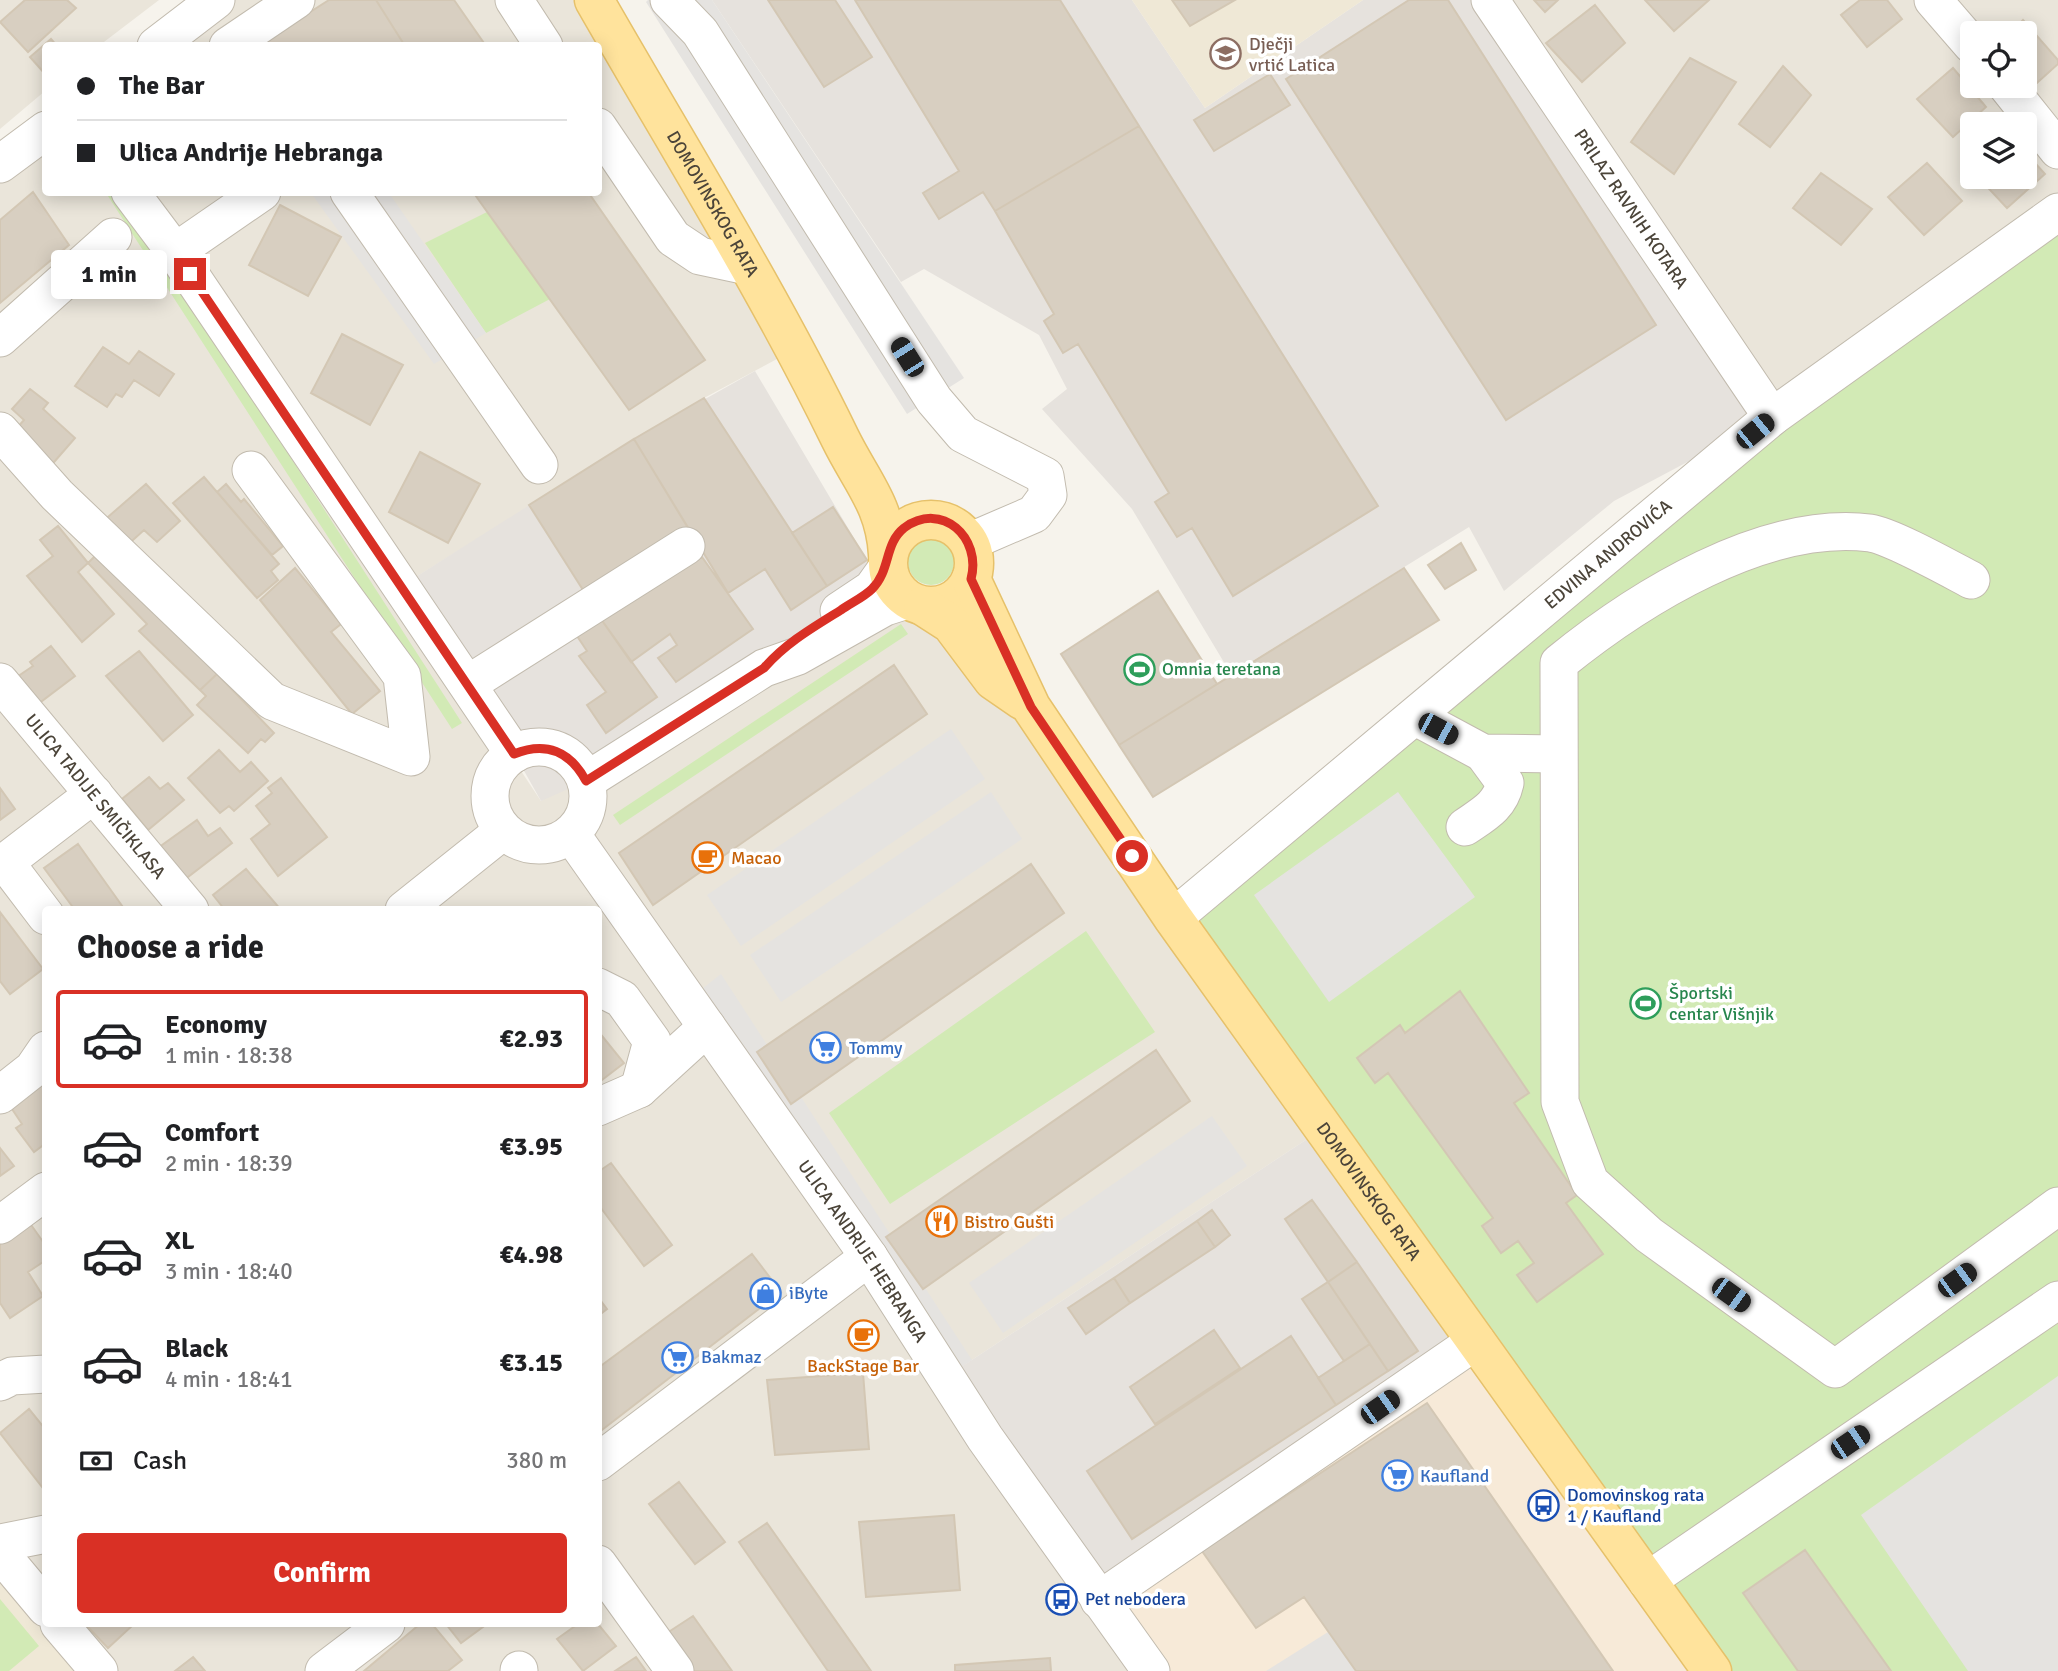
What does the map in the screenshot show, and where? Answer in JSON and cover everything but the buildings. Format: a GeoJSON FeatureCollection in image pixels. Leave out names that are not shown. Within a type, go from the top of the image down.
{"type":"FeatureCollection","features":[{"type":"Feature","properties":{"kind":"main road","name":"DOMOVINSKOG RATA"},"geometry":{"type":"LineString","coordinates":[[594,0],[747,266],[773,306],[886,526],[888,561]]}},
{"type":"Feature","properties":{"kind":"main road","name":"DOMOVINSKOG RATA"},"geometry":{"type":"LineString","coordinates":[[827,411],[865,442],[915,509],[930,519]]}},
{"type":"Feature","properties":{"kind":"main road"},"geometry":{"type":"LineString","coordinates":[[930,519],[953,525],[969,542],[974,567],[971,579],[964,591],[948,603],[915,603],[891,582],[888,561],[903,529],[930,519]]}},
{"type":"Feature","properties":{"kind":"main road","name":"DOMOVINSKOG RATA"},"geometry":{"type":"LineString","coordinates":[[971,579],[1031,707],[1173,918],[1712,1671]]}},
{"type":"Feature","properties":{"kind":"main road","name":"DOMOVINSKOG RATA"},"geometry":{"type":"LineString","coordinates":[[915,603],[951,624],[993,680],[1031,707]]}},
{"type":"Feature","properties":{"kind":"street"},"geometry":{"type":"LineString","coordinates":[[161,42],[216,0]]}},
{"type":"Feature","properties":{"kind":"street"},"geometry":{"type":"LineString","coordinates":[[234,42],[296,0]]}},
{"type":"Feature","properties":{"kind":"street"},"geometry":{"type":"LineString","coordinates":[[514,0],[541,42]]}},
{"type":"Feature","properties":{"kind":"street"},"geometry":{"type":"LineString","coordinates":[[669,0],[701,32],[934,400],[963,434],[1045,476],[1048,495],[1034,514],[969,542]]}},
{"type":"Feature","properties":{"kind":"street","name":"PRILAZ RAVNIH KOTARA"},"geometry":{"type":"LineString","coordinates":[[1490,0],[1772,417]]}},
{"type":"Feature","properties":{"kind":"street"},"geometry":{"type":"LineString","coordinates":[[1933,0],[1960,32]]}},
{"type":"Feature","properties":{"kind":"street"},"geometry":{"type":"LineString","coordinates":[[2017,98],[2058,150]]}},
{"type":"Feature","properties":{"kind":"street"},"geometry":{"type":"LineString","coordinates":[[0,164],[42,133]]}},
{"type":"Feature","properties":{"kind":"street"},"geometry":{"type":"LineString","coordinates":[[602,133],[673,238],[701,256],[747,266]]}},
{"type":"Feature","properties":{"kind":"street"},"geometry":{"type":"LineString","coordinates":[[133,196],[175,252],[514,754]]}},
{"type":"Feature","properties":{"kind":"street"},"geometry":{"type":"LineString","coordinates":[[352,196],[539,465]]}},
{"type":"Feature","properties":{"kind":"street"},"geometry":{"type":"LineString","coordinates":[[175,252],[246,197]]}},
{"type":"Feature","properties":{"kind":"street","name":"EDVINA ANDROVIĆA"},"geometry":{"type":"LineString","coordinates":[[1173,918],[1772,417],[2058,212]]}},
{"type":"Feature","properties":{"kind":"street"},"geometry":{"type":"LineString","coordinates":[[0,338],[113,237]]}},
{"type":"Feature","properties":{"kind":"street"},"geometry":{"type":"LineString","coordinates":[[0,431],[57,495],[272,701],[411,757],[402,676],[251,470]]}},
{"type":"Feature","properties":{"kind":"street"},"geometry":{"type":"LineString","coordinates":[[1971,580],[1872,533],[1810,533],[1738,554],[1649,600],[1592,635],[1559,663],[1557,754],[1560,1102],[1590,1182],[1649,1235],[1835,1370],[2058,1206]]}},
{"type":"Feature","properties":{"kind":"street"},"geometry":{"type":"LineString","coordinates":[[468,684],[686,546]]}},
{"type":"Feature","properties":{"kind":"street"},"geometry":{"type":"LineString","coordinates":[[764,668],[784,645],[872,589],[888,561]]}},
{"type":"Feature","properties":{"kind":"street"},"geometry":{"type":"LineString","coordinates":[[586,781],[764,668],[799,656],[885,607],[915,603]]}},
{"type":"Feature","properties":{"kind":"street","name":"ULICA TADIJE SMIČIKLASA"},"geometry":{"type":"LineString","coordinates":[[5,696],[94,794],[187,906]]}},
{"type":"Feature","properties":{"kind":"street"},"geometry":{"type":"LineString","coordinates":[[1416,717],[1483,753],[1505,783],[1502,796],[1494,807],[1465,827]]}},
{"type":"Feature","properties":{"kind":"street"},"geometry":{"type":"LineString","coordinates":[[542,747],[556,750],[569,757],[586,781],[586,810],[571,834],[544,845],[529,845],[503,831],[492,812],[490,789],[502,763],[514,754],[542,747]]}},
{"type":"Feature","properties":{"kind":"street"},"geometry":{"type":"LineString","coordinates":[[1483,753],[1557,754]]}},
{"type":"Feature","properties":{"kind":"street"},"geometry":{"type":"LineString","coordinates":[[42,911],[2,864],[94,794]]}},
{"type":"Feature","properties":{"kind":"street"},"geometry":{"type":"LineString","coordinates":[[409,906],[503,831]]}},
{"type":"Feature","properties":{"kind":"street","name":"ULICA ANDRIJE HEBRANGA"},"geometry":{"type":"LineString","coordinates":[[571,834],[869,1257],[985,1438],[1150,1671]]}},
{"type":"Feature","properties":{"kind":"street"},"geometry":{"type":"LineString","coordinates":[[602,989],[622,999],[652,1041],[639,1089]]}},
{"type":"Feature","properties":{"kind":"street"},"geometry":{"type":"LineString","coordinates":[[602,1105],[639,1089],[707,1027]]}},
{"type":"Feature","properties":{"kind":"street"},"geometry":{"type":"LineString","coordinates":[[0,1095],[33,1069],[42,1055]]}},
{"type":"Feature","properties":{"kind":"street"},"geometry":{"type":"LineString","coordinates":[[0,1225],[42,1194]]}},
{"type":"Feature","properties":{"kind":"street"},"geometry":{"type":"LineString","coordinates":[[602,1459],[869,1257]]}},
{"type":"Feature","properties":{"kind":"street"},"geometry":{"type":"LineString","coordinates":[[1647,1581],[2058,1300]]}},
{"type":"Feature","properties":{"kind":"street"},"geometry":{"type":"LineString","coordinates":[[1099,1601],[1476,1341]]}},
{"type":"Feature","properties":{"kind":"street"},"geometry":{"type":"LineString","coordinates":[[0,1382],[12,1376],[42,1374]]}},
{"type":"Feature","properties":{"kind":"street"},"geometry":{"type":"LineString","coordinates":[[0,1543],[42,1535]]}},
{"type":"Feature","properties":{"kind":"street"},"geometry":{"type":"LineString","coordinates":[[0,1553],[42,1603]]}},
{"type":"Feature","properties":{"kind":"street"},"geometry":{"type":"LineString","coordinates":[[602,1569],[676,1671]]}},
{"type":"Feature","properties":{"kind":"street"},"geometry":{"type":"LineString","coordinates":[[62,1627],[99,1671]]}},
{"type":"Feature","properties":{"kind":"street"},"geometry":{"type":"LineString","coordinates":[[324,1671],[382,1627]]}},
{"type":"Feature","properties":{"kind":"shaded area"},"geometry":{"type":"Polygon","coordinates":[[[0,0],[159,0],[104,42],[42,42],[42,94],[0,129],[0,0]]]}},
{"type":"Feature","properties":{"kind":"shaded area"},"geometry":{"type":"Polygon","coordinates":[[[216,0],[594,0],[792,351],[704,398],[403,585],[224,325],[541,801],[832,615],[900,593],[948,603],[964,591],[1324,1128],[946,1377],[1151,1671],[99,1671],[62,1627],[602,1627],[602,906],[42,906],[42,1604],[0,1553],[0,168],[42,133],[42,196],[602,196],[602,42],[160,42],[216,0]]]}},
{"type":"Feature","properties":{"kind":"shaded area"},"geometry":{"type":"Polygon","coordinates":[[[712,0],[1132,0],[1205,108],[1363,0],[1490,0],[1772,417],[1614,501],[1504,591],[1469,527],[1231,674],[1132,509],[1042,409],[1067,389],[1039,335],[924,269],[901,282],[712,0]]]}},
{"type":"Feature","properties":{"kind":"shaded area"},"geometry":{"type":"Polygon","coordinates":[[[712,0],[964,378],[907,414],[646,2],[712,0]]]}},
{"type":"Feature","properties":{"kind":"shaded area","name":"Dječji vrtić Latica"},"geometry":{"type":"Polygon","coordinates":[[[1132,0],[1363,0],[1205,108],[1132,0]]]}},
{"type":"Feature","properties":{"kind":"shaded area"},"geometry":{"type":"Polygon","coordinates":[[[1490,0],[2058,0],[2058,230],[1772,439],[1490,0]]]}},
{"type":"Feature","properties":{"kind":"shaded area"},"geometry":{"type":"Polygon","coordinates":[[[313,196],[391,196],[486,333],[434,364],[313,196]]]}},
{"type":"Feature","properties":{"kind":"shaded area"},"geometry":{"type":"Polygon","coordinates":[[[755,371],[867,560],[887,568],[832,615],[586,781],[541,801],[514,753],[403,585],[634,439],[755,371]]]}},
{"type":"Feature","properties":{"kind":"shaded area"},"geometry":{"type":"Polygon","coordinates":[[[951,729],[985,779],[741,946],[707,895],[951,729]]]}},
{"type":"Feature","properties":{"kind":"shaded area"},"geometry":{"type":"Polygon","coordinates":[[[991,792],[1022,839],[781,1002],[750,955],[991,792]]]}},
{"type":"Feature","properties":{"kind":"shaded area"},"geometry":{"type":"Polygon","coordinates":[[[1398,792],[1475,897],[1329,1002],[1254,895],[1398,792]]]}},
{"type":"Feature","properties":{"kind":"shaded area"},"geometry":{"type":"Polygon","coordinates":[[[721,974],[972,1360],[946,1377],[702,989],[721,974]]]}},
{"type":"Feature","properties":{"kind":"shaded area"},"geometry":{"type":"Polygon","coordinates":[[[1212,1116],[1247,1166],[1003,1333],[969,1283],[1212,1116]]]}},
{"type":"Feature","properties":{"kind":"shaded area"},"geometry":{"type":"Polygon","coordinates":[[[1324,1128],[1476,1341],[1099,1600],[946,1377],[1324,1128]]]}},
{"type":"Feature","properties":{"kind":"shaded area"},"geometry":{"type":"Polygon","coordinates":[[[1476,1341],[1712,1671],[1151,1671],[1099,1600],[1476,1341]]]}},
{"type":"Feature","properties":{"kind":"shaded area"},"geometry":{"type":"Polygon","coordinates":[[[2058,1376],[2058,1671],[1968,1671],[1861,1515],[2058,1376]]]}},
{"type":"Feature","properties":{"kind":"shaded area"},"geometry":{"type":"Polygon","coordinates":[[[0,1572],[42,1618],[42,1627],[51,1627],[91,1671],[0,1671],[0,1572]]]}},
{"type":"Feature","properties":{"kind":"shaded area"},"geometry":{"type":"Polygon","coordinates":[[[1328,1632],[1356,1671],[1266,1671],[1328,1632]]]}},
{"type":"Feature","properties":{"kind":"green space"},"geometry":{"type":"Polygon","coordinates":[[[108,196],[122,196],[462,723],[452,729],[108,196]]]}},
{"type":"Feature","properties":{"kind":"green space"},"geometry":{"type":"Polygon","coordinates":[[[487,212],[550,299],[486,333],[425,243],[487,212]]]}},
{"type":"Feature","properties":{"kind":"green space","name":"Športski centar Višnjik"},"geometry":{"type":"Polygon","coordinates":[[[2058,230],[2058,1671],[1712,1671],[1173,918],[1772,439],[2058,230]]]}},
{"type":"Feature","properties":{"kind":"green space"},"geometry":{"type":"Polygon","coordinates":[[[931,539],[947,546],[954,562],[947,578],[931,585],[915,578],[908,562],[915,546],[931,539]]]}},
{"type":"Feature","properties":{"kind":"green space"},"geometry":{"type":"Polygon","coordinates":[[[901,624],[908,634],[620,825],[613,815],[901,624]]]}},
{"type":"Feature","properties":{"kind":"green space"},"geometry":{"type":"Polygon","coordinates":[[[1086,931],[1155,1032],[890,1204],[829,1113],[1086,931]]]}},
{"type":"Feature","properties":{"kind":"green space"},"geometry":{"type":"Polygon","coordinates":[[[0,1599],[39,1646],[9,1671],[0,1671],[0,1599]]]}},
{"type":"Feature","properties":{"kind":"place","name":"Dječji vrtić Latica"},"geometry":{"type":"Point","coordinates":[1226,54]}},
{"type":"Feature","properties":{"kind":"place","name":"Omnia teretana"},"geometry":{"type":"Point","coordinates":[1139,669]}},
{"type":"Feature","properties":{"kind":"place","name":"Macao"},"geometry":{"type":"Point","coordinates":[708,858]}},
{"type":"Feature","properties":{"kind":"place","name":"Športski centar Višnjik"},"geometry":{"type":"Point","coordinates":[1646,1003]}},
{"type":"Feature","properties":{"kind":"place","name":"Tommy"},"geometry":{"type":"Point","coordinates":[826,1048]}},
{"type":"Feature","properties":{"kind":"place","name":"Bistro Gušti"},"geometry":{"type":"Point","coordinates":[941,1222]}},
{"type":"Feature","properties":{"kind":"place","name":"iByte"},"geometry":{"type":"Point","coordinates":[766,1293]}},
{"type":"Feature","properties":{"kind":"place","name":"BackStage Bar"},"geometry":{"type":"Point","coordinates":[863,1336]}},
{"type":"Feature","properties":{"kind":"place","name":"Bakmaz"},"geometry":{"type":"Point","coordinates":[678,1357]}},
{"type":"Feature","properties":{"kind":"place","name":"Kaufland"},"geometry":{"type":"Point","coordinates":[1397,1476]}},
{"type":"Feature","properties":{"kind":"place","name":"Domovinskog rata 1 / Kaufland"},"geometry":{"type":"Point","coordinates":[1544,1505]}},
{"type":"Feature","properties":{"kind":"place","name":"Pet nebodera"},"geometry":{"type":"Point","coordinates":[1062,1599]}},
{"type":"Feature","properties":{"kind":"route"},"geometry":{"type":"LineString","coordinates":[[190,274],[403,585],[514,754],[528,748],[556,750],[569,757],[586,781],[764,668],[784,645],[872,589],[887,568],[888,554],[903,529],[930,519],[953,525],[969,542],[974,567],[971,579],[1031,707],[1132,856]]}}]}
